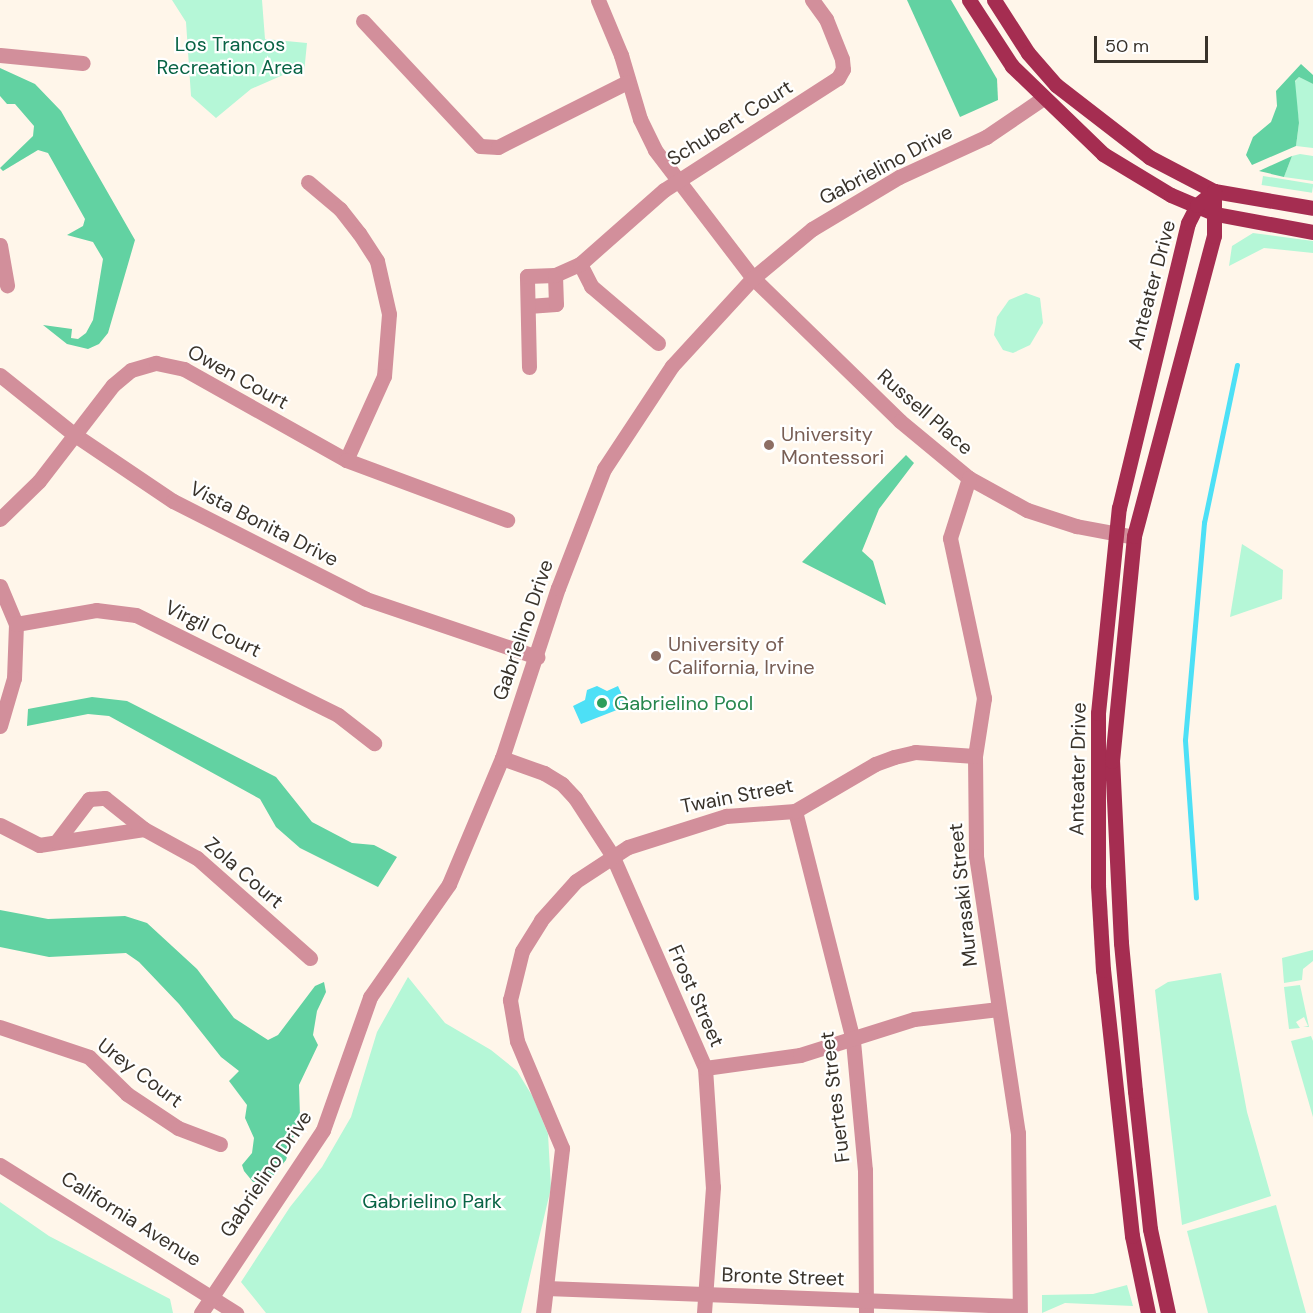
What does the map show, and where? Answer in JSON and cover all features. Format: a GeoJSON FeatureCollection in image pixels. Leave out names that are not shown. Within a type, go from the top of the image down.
{"type":"FeatureCollection","features":[{"type":"Feature","properties":{"kind":"main road"},"geometry":{"type":"LineString","coordinates":[[969,0],[1012,66],[1042,99],[1103,154],[1171,195],[1216,214],[1313,232]]}},
{"type":"Feature","properties":{"kind":"main road"},"geometry":{"type":"LineString","coordinates":[[994,0],[1028,53],[1056,85],[1132,146],[1214,191],[1313,208]]}},
{"type":"Feature","properties":{"kind":"main road","name":"Anteater Drive"},"geometry":{"type":"LineString","coordinates":[[1168,1313],[1149,1229],[1125,974],[1112,761],[1126,535],[1119,508],[1188,223],[1197,206],[1214,191]]}},
{"type":"Feature","properties":{"kind":"main road","name":"Anteater Drive"},"geometry":{"type":"LineString","coordinates":[[1148,1313],[1132,1236],[1103,970],[1097,790],[1101,674],[1126,535],[1184,356],[1216,214],[1214,191]]}},
{"type":"Feature","properties":{"kind":"main road"},"geometry":{"type":"LineString","coordinates":[[1097,790],[1105,815],[1115,958],[1125,974]]}},
{"type":"Feature","properties":{"kind":"street","name":"Russell Place"},"geometry":{"type":"LineString","coordinates":[[598,0],[621,55],[627,82],[655,150],[753,278],[900,421],[969,478],[1027,510],[1126,535]]}},
{"type":"Feature","properties":{"kind":"street","name":"Schubert Court"},"geometry":{"type":"LineString","coordinates":[[529,367],[528,276],[555,275],[580,264],[677,180],[838,78],[843,69],[842,59],[826,19],[812,0]]}},
{"type":"Feature","properties":{"kind":"street"},"geometry":{"type":"LineString","coordinates":[[363,21],[480,146],[498,147],[627,82]]}},
{"type":"Feature","properties":{"kind":"street"},"geometry":{"type":"LineString","coordinates":[[0,55],[83,63]]}},
{"type":"Feature","properties":{"kind":"street","name":"Gabrielino Drive"},"geometry":{"type":"LineString","coordinates":[[201,1313],[323,1130],[337,1099],[366,1007],[449,884],[502,758],[604,469],[672,366],[753,278],[812,229],[856,201],[986,137],[1042,99]]}},
{"type":"Feature","properties":{"kind":"street"},"geometry":{"type":"LineString","coordinates":[[308,182],[359,232],[376,261],[389,314],[384,375],[346,460]]}},
{"type":"Feature","properties":{"kind":"street"},"geometry":{"type":"LineString","coordinates":[[0,245],[7,285]]}},
{"type":"Feature","properties":{"kind":"street"},"geometry":{"type":"LineString","coordinates":[[580,264],[591,286],[658,344]]}},
{"type":"Feature","properties":{"kind":"street"},"geometry":{"type":"LineString","coordinates":[[528,306],[556,304],[555,275]]}},
{"type":"Feature","properties":{"kind":"street","name":"Owen Court"},"geometry":{"type":"LineString","coordinates":[[0,519],[33,488],[112,385],[131,370],[156,363],[171,364],[346,460],[507,520]]}},
{"type":"Feature","properties":{"kind":"street","name":"Vista Bonita Drive"},"geometry":{"type":"LineString","coordinates":[[0,375],[75,435],[173,501],[366,599],[537,657]]}},
{"type":"Feature","properties":{"kind":"street","name":"Murasaki Street"},"geometry":{"type":"LineString","coordinates":[[969,478],[950,538],[984,698],[975,756],[976,856],[1018,1133],[1019,1309]]}},
{"type":"Feature","properties":{"kind":"street"},"geometry":{"type":"LineString","coordinates":[[0,586],[16,624],[14,678],[0,726]]}},
{"type":"Feature","properties":{"kind":"street","name":"Virgil Court"},"geometry":{"type":"LineString","coordinates":[[16,624],[96,610],[136,615],[338,715],[375,743]]}},
{"type":"Feature","properties":{"kind":"street","name":"Twain Street"},"geometry":{"type":"LineString","coordinates":[[543,1313],[562,1173],[562,1148],[517,1041],[511,1017],[512,985],[522,951],[541,920],[576,881],[612,855],[680,828],[726,816],[795,811],[875,764],[894,757],[915,752],[975,756]]}},
{"type":"Feature","properties":{"kind":"street","name":"Frost Street"},"geometry":{"type":"LineString","coordinates":[[502,758],[562,784],[612,855],[705,1068],[713,1187],[704,1313]]}},
{"type":"Feature","properties":{"kind":"street","name":"Zola Court"},"geometry":{"type":"LineString","coordinates":[[57,842],[89,800],[105,798],[144,829],[197,858],[310,958]]}},
{"type":"Feature","properties":{"kind":"street","name":"Fuertes Street"},"geometry":{"type":"LineString","coordinates":[[795,811],[853,1041],[865,1170],[866,1307]]}},
{"type":"Feature","properties":{"kind":"street"},"geometry":{"type":"LineString","coordinates":[[0,825],[39,845],[144,829]]}},
{"type":"Feature","properties":{"kind":"street"},"geometry":{"type":"LineString","coordinates":[[705,1068],[800,1055],[853,1041],[876,1029],[914,1019],[998,1009]]}},
{"type":"Feature","properties":{"kind":"street","name":"Urey Court"},"geometry":{"type":"LineString","coordinates":[[0,1027],[88,1057],[128,1094],[178,1128],[220,1144]]}},
{"type":"Feature","properties":{"kind":"street","name":"California Avenue"},"geometry":{"type":"LineString","coordinates":[[0,1165],[212,1295],[237,1313]]}},
{"type":"Feature","properties":{"kind":"street","name":"Bronte Street"},"geometry":{"type":"LineString","coordinates":[[546,1288],[707,1295],[866,1307],[1019,1309]]}},
{"type":"Feature","properties":{"kind":"green space","name":"Los Trancos Recreation Area"},"geometry":{"type":"Polygon","coordinates":[[[172,0],[262,0],[265,39],[307,43],[304,73],[283,75],[251,89],[216,118],[191,96],[186,22],[172,0]]]}},
{"type":"Feature","properties":{"kind":"green space"},"geometry":{"type":"Polygon","coordinates":[[[907,0],[951,0],[997,79],[998,100],[960,117],[907,0]]]}},
{"type":"Feature","properties":{"kind":"green space"},"geometry":{"type":"Polygon","coordinates":[[[1301,64],[1313,75],[1313,84],[1299,77],[1295,81],[1299,123],[1296,146],[1252,165],[1246,155],[1253,137],[1271,122],[1277,106],[1276,91],[1301,64]]]}},
{"type":"Feature","properties":{"kind":"green space"},"geometry":{"type":"Polygon","coordinates":[[[0,68],[35,84],[61,111],[135,240],[108,333],[99,344],[88,349],[67,344],[43,325],[72,329],[71,338],[78,339],[86,333],[93,320],[103,259],[93,242],[67,235],[83,226],[85,219],[48,153],[38,150],[3,171],[0,168],[33,136],[34,126],[15,104],[7,104],[0,96],[0,68]]]}},
{"type":"Feature","properties":{"kind":"green space"},"geometry":{"type":"Polygon","coordinates":[[[1299,77],[1313,84],[1313,148],[1296,146],[1299,123],[1294,83],[1299,77]]]}},
{"type":"Feature","properties":{"kind":"green space"},"geometry":{"type":"Polygon","coordinates":[[[1300,154],[1313,156],[1313,181],[1284,177],[1292,156],[1300,154]]]}},
{"type":"Feature","properties":{"kind":"green space"},"geometry":{"type":"Polygon","coordinates":[[[1292,156],[1284,177],[1259,171],[1292,156]]]}},
{"type":"Feature","properties":{"kind":"green space"},"geometry":{"type":"Polygon","coordinates":[[[1263,176],[1313,184],[1312,193],[1262,185],[1263,176]]]}},
{"type":"Feature","properties":{"kind":"green space"},"geometry":{"type":"Polygon","coordinates":[[[1253,233],[1313,241],[1313,253],[1264,248],[1229,266],[1232,246],[1253,233]]]}},
{"type":"Feature","properties":{"kind":"green space"},"geometry":{"type":"Polygon","coordinates":[[[1026,293],[1040,298],[1043,323],[1030,345],[1013,353],[1003,350],[994,335],[997,317],[1009,300],[1026,293]]]}},
{"type":"Feature","properties":{"kind":"green space"},"geometry":{"type":"Polygon","coordinates":[[[906,455],[914,463],[879,509],[862,551],[873,561],[886,605],[802,562],[906,455]]]}},
{"type":"Feature","properties":{"kind":"green space"},"geometry":{"type":"Polygon","coordinates":[[[1242,544],[1283,570],[1282,599],[1230,617],[1242,544]]]}},
{"type":"Feature","properties":{"kind":"green space"},"geometry":{"type":"Polygon","coordinates":[[[92,697],[127,701],[276,777],[312,822],[352,843],[374,845],[397,857],[378,887],[300,848],[276,827],[260,799],[109,716],[88,714],[27,726],[28,709],[92,697]]]}},
{"type":"Feature","properties":{"kind":"green space"},"geometry":{"type":"Polygon","coordinates":[[[0,910],[48,919],[125,916],[147,923],[197,969],[234,1018],[268,1040],[278,1035],[315,986],[324,982],[326,992],[317,1011],[313,1035],[318,1045],[299,1085],[300,1117],[286,1160],[273,1176],[264,1183],[253,1182],[242,1165],[252,1153],[254,1138],[245,1118],[247,1105],[229,1081],[239,1071],[221,1057],[179,1004],[139,962],[126,953],[49,957],[0,947],[0,910]]]}},
{"type":"Feature","properties":{"kind":"green space"},"geometry":{"type":"Polygon","coordinates":[[[1313,950],[1313,961],[1303,969],[1302,980],[1284,983],[1282,958],[1313,950]]]}},
{"type":"Feature","properties":{"kind":"green space"},"geometry":{"type":"Polygon","coordinates":[[[1221,973],[1247,1112],[1271,1196],[1182,1225],[1155,990],[1168,982],[1221,973]]]}},
{"type":"Feature","properties":{"kind":"green space","name":"Gabrielino Park"},"geometry":{"type":"Polygon","coordinates":[[[408,977],[445,1023],[491,1050],[517,1071],[533,1097],[548,1134],[551,1188],[521,1313],[266,1313],[241,1282],[290,1207],[322,1167],[351,1117],[377,1032],[408,977]]]}},
{"type":"Feature","properties":{"kind":"green space"},"geometry":{"type":"Polygon","coordinates":[[[1300,985],[1309,1027],[1303,1027],[1308,1026],[1304,1017],[1296,1022],[1300,1028],[1289,1029],[1284,987],[1300,985]]]}},
{"type":"Feature","properties":{"kind":"green space"},"geometry":{"type":"Polygon","coordinates":[[[1311,1036],[1313,1041],[1313,1117],[1291,1041],[1311,1036]]]}},
{"type":"Feature","properties":{"kind":"green space"},"geometry":{"type":"Polygon","coordinates":[[[0,1202],[49,1236],[170,1299],[173,1313],[0,1313],[0,1202]]]}},
{"type":"Feature","properties":{"kind":"green space"},"geometry":{"type":"Polygon","coordinates":[[[1276,1205],[1306,1313],[1208,1313],[1187,1231],[1276,1205]]]}},
{"type":"Feature","properties":{"kind":"green space"},"geometry":{"type":"Polygon","coordinates":[[[1127,1285],[1133,1306],[1065,1303],[1042,1313],[1042,1295],[1093,1294],[1127,1285]]]}},
{"type":"Feature","properties":{"kind":"water","name":"Gabrielino Pool"},"geometry":{"type":"Polygon","coordinates":[[[597,686],[607,691],[618,686],[627,706],[581,724],[573,706],[585,700],[587,690],[597,686]]]}},
{"type":"Feature","properties":{"kind":"waterway"},"geometry":{"type":"LineString","coordinates":[[1196,898],[1185,740],[1204,523],[1237,365]]}},
{"type":"Feature","properties":{"kind":"place","name":"University Montessori"},"geometry":{"type":"Point","coordinates":[769,445]}},
{"type":"Feature","properties":{"kind":"place","name":"University of California, Irvine"},"geometry":{"type":"Point","coordinates":[656,656]}},
{"type":"Feature","properties":{"kind":"place","name":"Gabrielino Pool"},"geometry":{"type":"Point","coordinates":[602,703]}}]}
